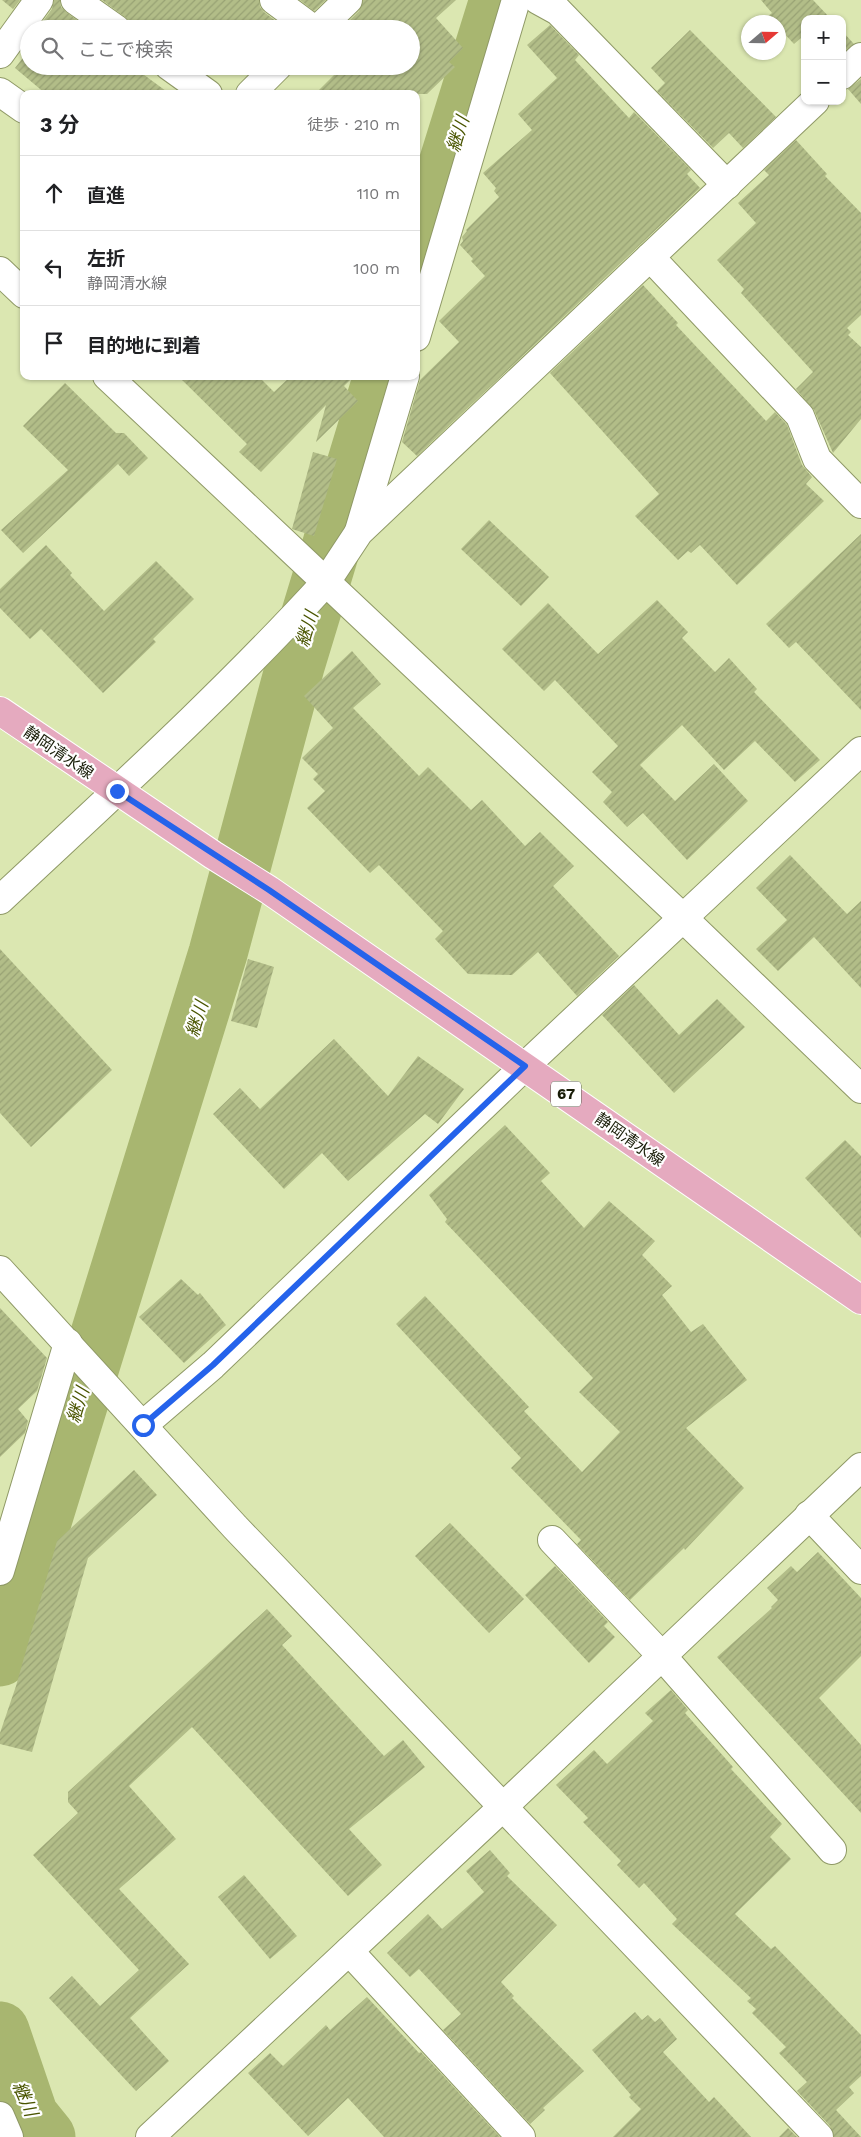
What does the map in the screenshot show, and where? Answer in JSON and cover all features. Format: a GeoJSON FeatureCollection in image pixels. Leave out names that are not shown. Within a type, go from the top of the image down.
{"type":"FeatureCollection","features":[{"type":"Feature","properties":{"kind":"main road","name":"静岡清水線"},"geometry":{"type":"LineString","coordinates":[[0,711],[213,855],[269,890],[861,1300]]}},
{"type":"Feature","properties":{"kind":"street"},"geometry":{"type":"LineString","coordinates":[[25,20],[40,0]]}},
{"type":"Feature","properties":{"kind":"street"},"geometry":{"type":"LineString","coordinates":[[75,0],[103,20]]}},
{"type":"Feature","properties":{"kind":"street"},"geometry":{"type":"LineString","coordinates":[[274,0],[301,20]]}},
{"type":"Feature","properties":{"kind":"street"},"geometry":{"type":"LineString","coordinates":[[327,20],[348,0]]}},
{"type":"Feature","properties":{"kind":"street"},"geometry":{"type":"LineString","coordinates":[[420,324],[516,0]]}},
{"type":"Feature","properties":{"kind":"street"},"geometry":{"type":"LineString","coordinates":[[538,0],[558,11],[727,185]]}},
{"type":"Feature","properties":{"kind":"street"},"geometry":{"type":"LineString","coordinates":[[0,54],[20,27]]}},
{"type":"Feature","properties":{"kind":"street"},"geometry":{"type":"LineString","coordinates":[[846,71],[861,57]]}},
{"type":"Feature","properties":{"kind":"street"},"geometry":{"type":"LineString","coordinates":[[182,75],[202,90]]}},
{"type":"Feature","properties":{"kind":"street"},"geometry":{"type":"LineString","coordinates":[[254,90],[269,75]]}},
{"type":"Feature","properties":{"kind":"street"},"geometry":{"type":"LineString","coordinates":[[0,92],[20,106]]}},
{"type":"Feature","properties":{"kind":"street"},"geometry":{"type":"LineString","coordinates":[[0,900],[117,791],[288,624],[326,582],[359,532],[811,105]]}},
{"type":"Feature","properties":{"kind":"street"},"geometry":{"type":"LineString","coordinates":[[650,257],[800,416],[816,459],[861,504]]}},
{"type":"Feature","properties":{"kind":"street"},"geometry":{"type":"LineString","coordinates":[[0,271],[20,290]]}},
{"type":"Feature","properties":{"kind":"street"},"geometry":{"type":"LineString","coordinates":[[111,380],[683,918],[861,1089]]}},
{"type":"Feature","properties":{"kind":"street"},"geometry":{"type":"LineString","coordinates":[[359,532],[404,380]]}},
{"type":"Feature","properties":{"kind":"street"},"geometry":{"type":"LineString","coordinates":[[143,1425],[213,1365],[525,1066],[861,751]]}},
{"type":"Feature","properties":{"kind":"street"},"geometry":{"type":"LineString","coordinates":[[0,1270],[236,1527],[819,2137]]}},
{"type":"Feature","properties":{"kind":"street"},"geometry":{"type":"LineString","coordinates":[[0,1571],[68,1343]]}},
{"type":"Feature","properties":{"kind":"street"},"geometry":{"type":"LineString","coordinates":[[150,2137],[504,1806],[809,1515],[861,1468]]}},
{"type":"Feature","properties":{"kind":"street"},"geometry":{"type":"LineString","coordinates":[[809,1515],[861,1570]]}},
{"type":"Feature","properties":{"kind":"street"},"geometry":{"type":"LineString","coordinates":[[552,1540],[662,1656],[832,1850]]}},
{"type":"Feature","properties":{"kind":"street"},"geometry":{"type":"LineString","coordinates":[[349,1951],[521,2137]]}},
{"type":"Feature","properties":{"kind":"street"},"geometry":{"type":"LineString","coordinates":[[0,2116],[9,2137]]}},
{"type":"Feature","properties":{"kind":"building"},"geometry":{"type":"Polygon","coordinates":[[[2,0],[20,0],[13,9],[2,0]]]}},
{"type":"Feature","properties":{"kind":"building"},"geometry":{"type":"Polygon","coordinates":[[[54,0],[60,0],[61,7],[77,20],[44,20],[52,9],[54,0]]]}},
{"type":"Feature","properties":{"kind":"building"},"geometry":{"type":"Polygon","coordinates":[[[102,0],[259,0],[260,7],[274,20],[128,20],[102,0]]]}},
{"type":"Feature","properties":{"kind":"building"},"geometry":{"type":"Polygon","coordinates":[[[300,0],[326,0],[314,11],[300,0]]]}},
{"type":"Feature","properties":{"kind":"building"},"geometry":{"type":"Polygon","coordinates":[[[363,0],[456,0],[436,18],[463,48],[449,62],[455,67],[427,94],[420,94],[420,90],[319,90],[334,75],[420,75],[420,20],[350,20],[359,11],[363,0]]]}},
{"type":"Feature","properties":{"kind":"building"},"geometry":{"type":"Polygon","coordinates":[[[761,0],[813,0],[827,15],[801,15],[801,38],[794,44],[786,36],[786,15],[769,15],[772,13],[761,0]]]}},
{"type":"Feature","properties":{"kind":"building"},"geometry":{"type":"Polygon","coordinates":[[[550,25],[579,55],[575,60],[629,118],[634,112],[691,170],[687,174],[700,188],[417,456],[402,442],[420,380],[459,342],[439,321],[485,276],[460,245],[466,230],[499,197],[494,191],[496,188],[483,173],[532,130],[518,114],[557,78],[527,45],[550,25]]]}},
{"type":"Feature","properties":{"kind":"building"},"geometry":{"type":"Polygon","coordinates":[[[690,30],[776,117],[743,148],[729,133],[713,148],[657,91],[665,83],[651,68],[690,30]]]}},
{"type":"Feature","properties":{"kind":"building"},"geometry":{"type":"Polygon","coordinates":[[[846,35],[854,44],[846,50],[846,35]]]}},
{"type":"Feature","properties":{"kind":"building"},"geometry":{"type":"Polygon","coordinates":[[[20,62],[20,72],[15,68],[20,62]]]}},
{"type":"Feature","properties":{"kind":"building"},"geometry":{"type":"Polygon","coordinates":[[[23,75],[144,75],[165,90],[41,90],[23,75]]]}},
{"type":"Feature","properties":{"kind":"building"},"geometry":{"type":"Polygon","coordinates":[[[861,79],[861,104],[848,89],[861,79]]]}},
{"type":"Feature","properties":{"kind":"building"},"geometry":{"type":"Polygon","coordinates":[[[796,140],[827,174],[825,176],[861,213],[861,315],[847,328],[851,332],[848,335],[861,347],[861,419],[833,453],[814,410],[796,389],[813,372],[741,293],[744,289],[717,260],[756,223],[738,203],[769,175],[764,170],[796,140]]]}},
{"type":"Feature","properties":{"kind":"building"},"geometry":{"type":"Polygon","coordinates":[[[643,285],[678,323],[676,325],[766,421],[775,412],[787,425],[802,465],[812,477],[806,484],[824,501],[737,585],[700,545],[691,553],[688,551],[678,560],[635,516],[659,494],[550,373],[643,285]]]}},
{"type":"Feature","properties":{"kind":"building"},"geometry":{"type":"Polygon","coordinates":[[[182,380],[262,380],[274,392],[287,380],[350,380],[344,386],[358,401],[316,442],[326,405],[261,472],[239,452],[247,444],[182,380]]]}},
{"type":"Feature","properties":{"kind":"building"},"geometry":{"type":"Polygon","coordinates":[[[65,383],[116,433],[124,433],[148,458],[129,476],[118,464],[23,553],[1,530],[68,470],[23,426],[65,383]]]}},
{"type":"Feature","properties":{"kind":"building"},"geometry":{"type":"Polygon","coordinates":[[[313,452],[337,459],[314,536],[292,529],[313,452]]]}},
{"type":"Feature","properties":{"kind":"building"},"geometry":{"type":"Polygon","coordinates":[[[489,520],[549,577],[521,606],[461,549],[489,520]]]}},
{"type":"Feature","properties":{"kind":"building"},"geometry":{"type":"Polygon","coordinates":[[[861,534],[861,710],[796,642],[789,648],[766,624],[861,534]]]}},
{"type":"Feature","properties":{"kind":"building"},"geometry":{"type":"Polygon","coordinates":[[[46,545],[72,573],[70,575],[104,611],[156,561],[194,599],[153,639],[156,642],[103,693],[41,629],[30,639],[0,608],[0,589],[46,545]]]}},
{"type":"Feature","properties":{"kind":"building"},"geometry":{"type":"Polygon","coordinates":[[[657,600],[688,632],[682,638],[715,672],[729,658],[757,689],[754,692],[820,760],[795,782],[755,741],[724,770],[682,725],[640,765],[675,801],[714,764],[748,801],[687,860],[643,813],[627,827],[603,802],[612,792],[592,772],[618,746],[555,680],[544,691],[502,649],[548,603],[598,654],[657,600]]]}},
{"type":"Feature","properties":{"kind":"building"},"geometry":{"type":"Polygon","coordinates":[[[352,651],[381,684],[353,708],[419,776],[428,767],[471,810],[482,800],[525,846],[540,832],[574,866],[553,886],[619,956],[577,996],[538,952],[512,975],[468,974],[435,939],[443,931],[379,865],[370,873],[307,808],[325,791],[313,779],[318,774],[302,758],[333,728],[304,696],[352,651]]]}},
{"type":"Feature","properties":{"kind":"building"},"geometry":{"type":"Polygon","coordinates":[[[790,855],[847,914],[861,901],[861,988],[814,937],[778,971],[756,949],[787,920],[756,888],[790,855]]]}},
{"type":"Feature","properties":{"kind":"building"},"geometry":{"type":"Polygon","coordinates":[[[0,949],[112,1070],[31,1147],[0,1113],[0,949]]]}},
{"type":"Feature","properties":{"kind":"building"},"geometry":{"type":"Polygon","coordinates":[[[248,959],[274,967],[257,1028],[231,1021],[248,959]]]}},
{"type":"Feature","properties":{"kind":"building"},"geometry":{"type":"Polygon","coordinates":[[[634,985],[679,1035],[717,999],[745,1027],[674,1093],[602,1015],[634,985]]]}},
{"type":"Feature","properties":{"kind":"building"},"geometry":{"type":"Polygon","coordinates":[[[334,1039],[388,1096],[418,1056],[464,1089],[438,1124],[425,1114],[348,1181],[322,1153],[284,1189],[213,1114],[240,1088],[260,1109],[334,1039]]]}},
{"type":"Feature","properties":{"kind":"building"},"geometry":{"type":"Polygon","coordinates":[[[505,1125],[550,1173],[541,1181],[584,1228],[609,1201],[655,1241],[642,1255],[672,1286],[662,1295],[691,1332],[703,1324],[747,1380],[686,1428],[744,1488],[685,1550],[684,1548],[630,1600],[577,1544],[581,1540],[511,1468],[521,1458],[396,1324],[425,1296],[529,1407],[524,1411],[582,1472],[620,1432],[579,1392],[593,1378],[445,1222],[447,1219],[429,1195],[505,1125]]]}},
{"type":"Feature","properties":{"kind":"building"},"geometry":{"type":"Polygon","coordinates":[[[845,1140],[861,1156],[861,1238],[805,1178],[845,1140]]]}},
{"type":"Feature","properties":{"kind":"building"},"geometry":{"type":"Polygon","coordinates":[[[181,1279],[198,1295],[200,1293],[226,1325],[184,1363],[139,1317],[181,1279]]]}},
{"type":"Feature","properties":{"kind":"building"},"geometry":{"type":"Polygon","coordinates":[[[0,1308],[47,1358],[37,1391],[18,1409],[28,1421],[25,1433],[0,1457],[0,1308]]]}},
{"type":"Feature","properties":{"kind":"building"},"geometry":{"type":"Polygon","coordinates":[[[134,1470],[157,1495],[88,1558],[32,1752],[0,1744],[0,1733],[16,1686],[57,1541],[134,1470]]]}},
{"type":"Feature","properties":{"kind":"building"},"geometry":{"type":"Polygon","coordinates":[[[450,1523],[524,1599],[489,1633],[415,1556],[450,1523]]]}},
{"type":"Feature","properties":{"kind":"building"},"geometry":{"type":"Polygon","coordinates":[[[818,1552],[861,1598],[861,1656],[819,1698],[861,1745],[861,1813],[717,1657],[772,1608],[778,1600],[767,1588],[791,1566],[797,1572],[818,1552]]]}},
{"type":"Feature","properties":{"kind":"building"},"geometry":{"type":"Polygon","coordinates":[[[555,1566],[608,1622],[604,1626],[615,1637],[589,1663],[525,1595],[555,1566]]]}},
{"type":"Feature","properties":{"kind":"building"},"geometry":{"type":"Polygon","coordinates":[[[267,1609],[292,1636],[282,1645],[384,1756],[403,1740],[425,1767],[349,1829],[382,1865],[348,1896],[192,1727],[129,1786],[176,1839],[119,1889],[189,1964],[130,2018],[169,2061],[136,2091],[49,1998],[72,1976],[100,2006],[139,1970],[33,1855],[78,1813],[68,1802],[68,1792],[267,1609]]]}},
{"type":"Feature","properties":{"kind":"building"},"geometry":{"type":"Polygon","coordinates":[[[671,1690],[688,1710],[685,1713],[733,1767],[731,1769],[782,1824],[770,1837],[791,1859],[735,1914],[771,1949],[775,1946],[861,2035],[861,2076],[849,2087],[854,2093],[836,2110],[861,2137],[834,2137],[830,2126],[797,2091],[807,2082],[779,2053],[786,2047],[752,2013],[756,2009],[747,2001],[751,1998],[672,1924],[677,1919],[644,1883],[639,1888],[617,1865],[621,1861],[583,1822],[588,1818],[556,1785],[594,1750],[607,1764],[653,1721],[645,1713],[671,1690]]]}},
{"type":"Feature","properties":{"kind":"building"},"geometry":{"type":"Polygon","coordinates":[[[490,1850],[510,1873],[507,1876],[557,1925],[501,1982],[514,1996],[512,1998],[584,2071],[543,2108],[545,2110],[530,2124],[443,2030],[461,2014],[419,1969],[410,1977],[387,1953],[428,1914],[442,1929],[484,1892],[466,1871],[490,1850]]]}},
{"type":"Feature","properties":{"kind":"building"},"geometry":{"type":"Polygon","coordinates":[[[244,1875],[297,1936],[270,1959],[218,1897],[244,1875]]]}},
{"type":"Feature","properties":{"kind":"building"},"geometry":{"type":"Polygon","coordinates":[[[367,1997],[500,2137],[384,2137],[348,2098],[308,2136],[248,2073],[270,2053],[283,2066],[326,2025],[330,2030],[367,1997]]]}},
{"type":"Feature","properties":{"kind":"building"},"geometry":{"type":"Polygon","coordinates":[[[635,2012],[642,2020],[648,2015],[655,2022],[660,2018],[677,2039],[663,2052],[709,2102],[714,2097],[751,2137],[613,2137],[641,2109],[629,2097],[631,2095],[592,2050],[635,2012]]]}},
{"type":"Feature","properties":{"kind":"building"},"geometry":{"type":"Polygon","coordinates":[[[788,2128],[797,2137],[779,2137],[788,2128]]]}},
{"type":"Feature","properties":{"kind":"waterway","name":"継川"},"geometry":{"type":"LineString","coordinates":[[420,254],[499,0]]}},
{"type":"Feature","properties":{"kind":"waterway","name":"継川"},"geometry":{"type":"LineString","coordinates":[[0,1657],[218,953],[295,666],[382,380]]}},
{"type":"Feature","properties":{"kind":"waterway","name":"継川"},"geometry":{"type":"LineString","coordinates":[[0,2031],[29,2116],[46,2137]]}},
{"type":"Feature","properties":{"kind":"route"},"geometry":{"type":"LineString","coordinates":[[117,791],[269,890],[525,1066],[213,1365],[143,1425]]}}]}
